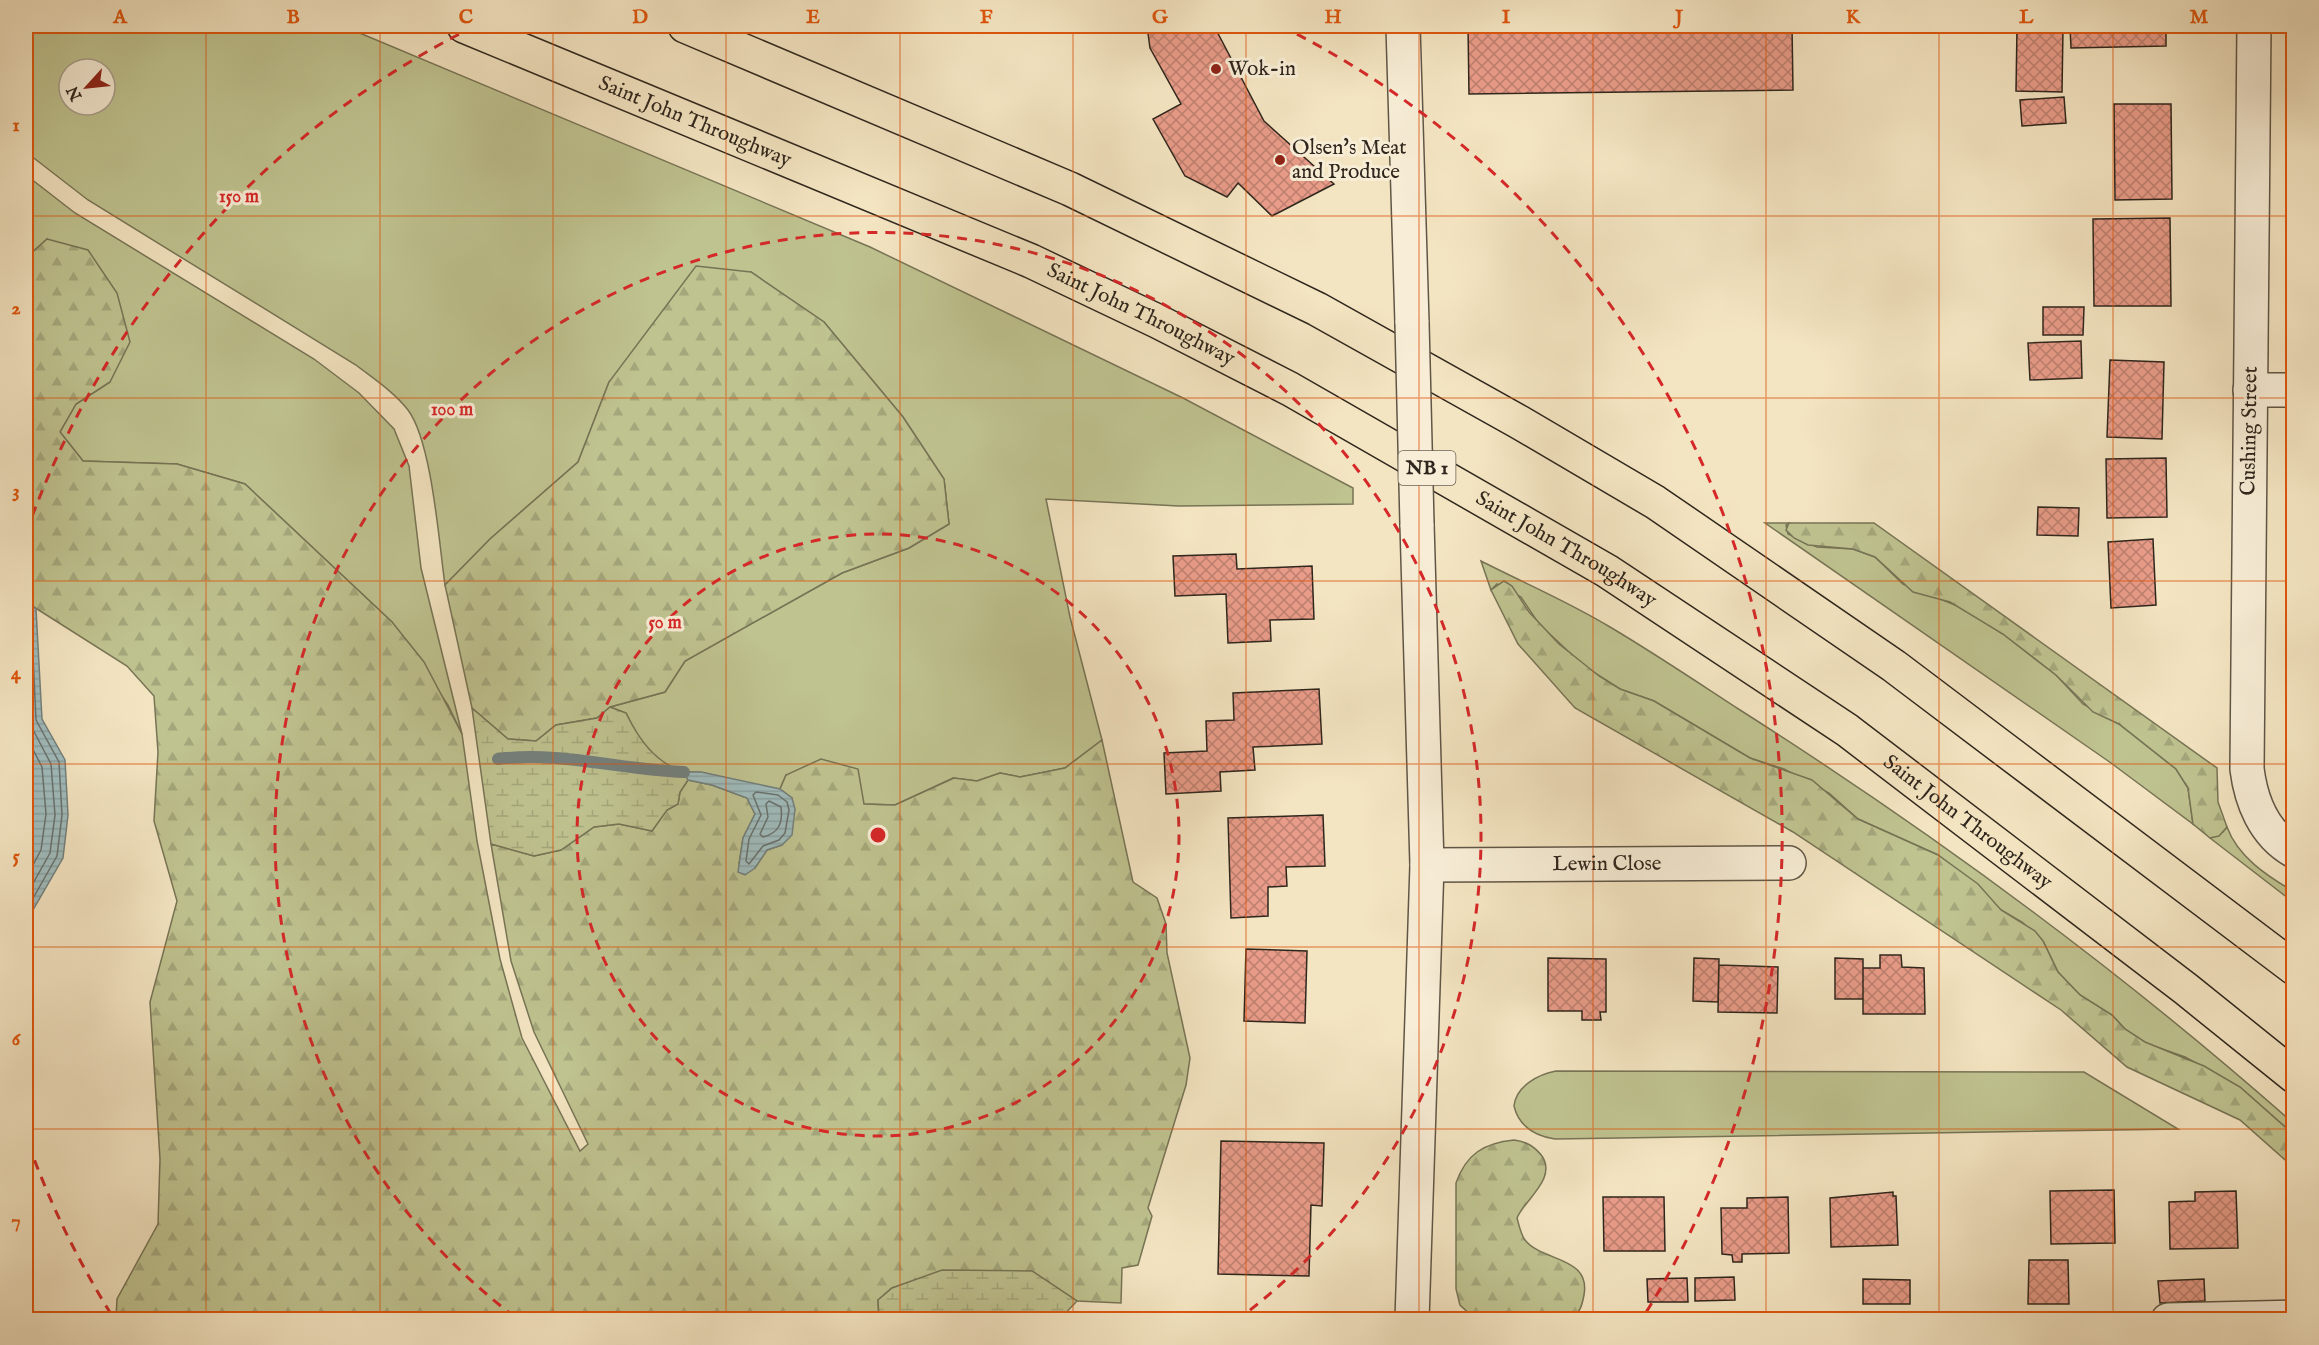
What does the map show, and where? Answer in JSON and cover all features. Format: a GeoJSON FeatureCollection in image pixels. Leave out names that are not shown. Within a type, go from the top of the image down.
{"type":"FeatureCollection","features":[{"type":"Feature","properties":{"kind":"highway","name":"Saint John Throughway"},"geometry":{"type":"LineString","coordinates":[[464,26],[1031,261],[1157,321],[1290,389],[1607,571],[1847,730],[2186,988],[2294,1076]]}},
{"type":"Feature","properties":{"kind":"highway"},"geometry":{"type":"LineString","coordinates":[[685,26],[1070,189],[1317,309],[1519,422],[1655,502],[1894,666],[2294,968]]}},
{"type":"Feature","properties":{"kind":"street","name":"Cushing Street"},"geometry":{"type":"LineString","coordinates":[[2254,26],[2247,769],[2254,803],[2282,842]]}},
{"type":"Feature","properties":{"kind":"street"},"geometry":{"type":"LineString","coordinates":[[1400,32],[1412,323],[1426,866],[1412,1320]]}},
{"type":"Feature","properties":{"kind":"street"},"geometry":{"type":"LineString","coordinates":[[2250,390],[2294,390]]}},
{"type":"Feature","properties":{"kind":"street","name":"Lewin Close"},"geometry":{"type":"LineString","coordinates":[[1426,866],[1789,863]]}},
{"type":"Feature","properties":{"kind":"street"},"geometry":{"type":"LineString","coordinates":[[2168,1320],[2294,1317]]}},
{"type":"Feature","properties":{"kind":"green space"},"geometry":{"type":"Polygon","coordinates":[[[26,26],[343,26],[870,247],[1183,398],[1353,488],[1353,504],[1179,506],[1046,499],[1070,617],[1102,740],[1065,768],[1020,777],[1000,773],[977,781],[953,778],[895,805],[864,804],[786,775],[780,789],[701,772],[681,771],[671,768],[655,756],[641,740],[626,713],[610,707],[665,692],[685,661],[842,573],[909,548],[949,524],[944,479],[903,417],[824,322],[751,272],[609,382],[578,462],[490,539],[445,585],[429,468],[416,425],[402,403],[356,365],[88,200],[26,152],[26,26]]]}},
{"type":"Feature","properties":{"kind":"green space"},"geometry":{"type":"Polygon","coordinates":[[[26,175],[75,213],[314,359],[359,393],[394,429],[409,466],[421,568],[462,734],[448,705],[392,622],[245,484],[177,464],[83,461],[60,432],[76,404],[110,382],[47,239],[26,258],[26,175]]]}},
{"type":"Feature","properties":{"kind":"green space"},"geometry":{"type":"Polygon","coordinates":[[[47,239],[88,250],[117,293],[130,342],[110,382],[76,404],[60,432],[83,461],[177,464],[245,484],[392,622],[424,662],[462,734],[477,841],[500,959],[522,1038],[580,1151],[588,1144],[534,1032],[511,961],[491,844],[534,856],[561,850],[594,827],[619,824],[652,831],[667,810],[678,804],[680,792],[688,780],[712,785],[747,798],[755,814],[743,838],[739,864],[755,868],[767,850],[782,845],[792,798],[780,789],[786,775],[821,759],[858,769],[864,804],[895,805],[954,778],[977,781],[1000,773],[1020,777],[1065,768],[1102,740],[1133,882],[1157,898],[1166,924],[1167,953],[1190,1058],[1186,1085],[1148,1208],[1152,1216],[1138,1265],[1122,1268],[1121,1303],[1077,1301],[1032,1271],[914,1281],[892,1288],[878,1300],[879,1319],[116,1319],[117,1299],[158,1224],[160,1159],[150,1002],[177,901],[154,821],[158,752],[154,696],[127,666],[26,602],[26,258],[47,239]]]}},
{"type":"Feature","properties":{"kind":"green space"},"geometry":{"type":"Polygon","coordinates":[[[696,266],[751,272],[824,322],[903,417],[944,479],[949,524],[909,548],[842,573],[685,661],[665,692],[610,707],[597,718],[556,725],[536,741],[508,739],[472,708],[445,585],[490,539],[578,462],[609,382],[696,266]]]}},
{"type":"Feature","properties":{"kind":"green space"},"geometry":{"type":"Polygon","coordinates":[[[1765,523],[1789,523],[1786,525],[1788,534],[1817,547],[1853,549],[1875,557],[1903,584],[1965,609],[2003,634],[2056,675],[2083,704],[2119,724],[2176,769],[2188,788],[2193,824],[2111,763],[1765,523]]]}},
{"type":"Feature","properties":{"kind":"green space"},"geometry":{"type":"Polygon","coordinates":[[[1789,523],[1874,523],[2217,768],[2218,802],[2227,827],[2219,836],[2210,838],[2193,824],[2188,788],[2176,769],[2119,724],[2093,712],[2056,675],[2003,634],[1950,602],[1913,592],[1875,557],[1853,549],[1808,545],[1794,538],[1786,530],[1789,523]]]}},
{"type":"Feature","properties":{"kind":"green space"},"geometry":{"type":"Polygon","coordinates":[[[1481,561],[1579,609],[1643,647],[1813,757],[1955,855],[2093,958],[2228,1066],[2293,1123],[2293,1134],[2240,1087],[2185,1057],[2145,1043],[2125,1029],[2112,1015],[2080,995],[2058,972],[2043,941],[2022,922],[2001,910],[1938,855],[1858,819],[1829,793],[1784,769],[1750,758],[1654,701],[1620,689],[1584,666],[1539,624],[1521,597],[1497,584],[1491,590],[1481,561]]]}},
{"type":"Feature","properties":{"kind":"green space"},"geometry":{"type":"Polygon","coordinates":[[[1504,581],[1512,586],[1529,612],[1559,644],[1599,676],[1620,689],[1654,701],[1750,758],[1812,780],[1858,819],[1938,855],[1978,884],[2001,910],[2035,931],[2043,941],[2058,972],[2080,995],[2112,1015],[2125,1029],[2145,1042],[2204,1066],[2240,1087],[2293,1134],[2293,1167],[2240,1120],[2127,1067],[2061,1010],[1793,832],[1575,708],[1518,644],[1491,590],[1504,581]]]}},
{"type":"Feature","properties":{"kind":"green space"},"geometry":{"type":"Polygon","coordinates":[[[610,707],[626,713],[636,732],[656,756],[684,772],[688,780],[680,792],[678,804],[667,810],[652,831],[619,824],[594,827],[561,850],[534,856],[491,844],[472,708],[508,739],[536,741],[556,725],[597,718],[610,707]]]}},
{"type":"Feature","properties":{"kind":"green space"},"geometry":{"type":"Polygon","coordinates":[[[2227,827],[2238,848],[2254,865],[2293,891],[2293,902],[2210,838],[2223,832],[2227,827]]]}},
{"type":"Feature","properties":{"kind":"green space"},"geometry":{"type":"Polygon","coordinates":[[[1556,1071],[2084,1072],[2178,1129],[1555,1139],[1541,1136],[1524,1125],[1514,1106],[1519,1093],[1529,1082],[1556,1071]]]}},
{"type":"Feature","properties":{"kind":"green space"},"geometry":{"type":"Polygon","coordinates":[[[1514,1140],[1533,1147],[1546,1164],[1543,1181],[1517,1218],[1525,1240],[1533,1247],[1564,1261],[1580,1273],[1584,1282],[1584,1295],[1573,1319],[1475,1319],[1460,1305],[1456,1289],[1456,1183],[1465,1164],[1477,1152],[1494,1144],[1514,1140]]]}},
{"type":"Feature","properties":{"kind":"green space"},"geometry":{"type":"Polygon","coordinates":[[[942,1270],[1032,1271],[1077,1301],[1060,1319],[879,1319],[878,1300],[892,1288],[942,1270]]]}},
{"type":"Feature","properties":{"kind":"water"},"geometry":{"type":"Polygon","coordinates":[[[26,602],[36,609],[42,719],[65,760],[68,815],[63,858],[33,910],[29,944],[33,991],[28,1033],[31,1094],[26,1114],[26,602]]]}},
{"type":"Feature","properties":{"kind":"water"},"geometry":{"type":"Polygon","coordinates":[[[684,772],[701,772],[780,789],[792,798],[795,809],[792,835],[782,845],[767,850],[755,868],[745,875],[738,872],[743,838],[755,814],[747,798],[712,785],[688,780],[684,772]]]}},
{"type":"Feature","properties":{"kind":"building"},"geometry":{"type":"Polygon","coordinates":[[[1147,26],[1214,26],[1264,121],[1334,184],[1272,216],[1238,183],[1227,197],[1185,176],[1153,119],[1181,104],[1150,48],[1147,26]]]}},
{"type":"Feature","properties":{"kind":"building"},"geometry":{"type":"Polygon","coordinates":[[[1468,26],[1792,26],[1793,90],[1469,94],[1468,26]]]}},
{"type":"Feature","properties":{"kind":"building"},"geometry":{"type":"Polygon","coordinates":[[[2070,26],[2166,26],[2166,46],[2071,48],[2070,26]]]}},
{"type":"Feature","properties":{"kind":"building"},"geometry":{"type":"Polygon","coordinates":[[[2017,28],[2063,29],[2062,92],[2016,91],[2017,28]]]}},
{"type":"Feature","properties":{"kind":"building"},"geometry":{"type":"Polygon","coordinates":[[[2064,97],[2066,123],[2022,126],[2020,100],[2064,97]]]}},
{"type":"Feature","properties":{"kind":"building"},"geometry":{"type":"Polygon","coordinates":[[[2114,104],[2171,104],[2172,199],[2115,200],[2114,104]]]}},
{"type":"Feature","properties":{"kind":"building"},"geometry":{"type":"Polygon","coordinates":[[[2170,218],[2171,306],[2094,306],[2093,219],[2170,218]]]}},
{"type":"Feature","properties":{"kind":"building"},"geometry":{"type":"Polygon","coordinates":[[[2043,307],[2084,307],[2083,335],[2043,335],[2043,307]]]}},
{"type":"Feature","properties":{"kind":"building"},"geometry":{"type":"Polygon","coordinates":[[[2081,341],[2082,378],[2030,380],[2028,343],[2081,341]]]}},
{"type":"Feature","properties":{"kind":"building"},"geometry":{"type":"Polygon","coordinates":[[[2110,360],[2164,362],[2162,439],[2107,437],[2110,360]]]}},
{"type":"Feature","properties":{"kind":"building"},"geometry":{"type":"Polygon","coordinates":[[[2166,458],[2167,517],[2107,518],[2106,459],[2166,458]]]}},
{"type":"Feature","properties":{"kind":"building"},"geometry":{"type":"Polygon","coordinates":[[[2038,507],[2079,508],[2078,536],[2037,535],[2038,507]]]}},
{"type":"Feature","properties":{"kind":"building"},"geometry":{"type":"Polygon","coordinates":[[[2153,539],[2156,605],[2111,608],[2108,542],[2153,539]]]}},
{"type":"Feature","properties":{"kind":"building"},"geometry":{"type":"Polygon","coordinates":[[[1236,554],[1237,569],[1312,566],[1314,619],[1270,620],[1271,641],[1228,643],[1226,594],[1175,596],[1173,556],[1236,554]]]}},
{"type":"Feature","properties":{"kind":"building"},"geometry":{"type":"Polygon","coordinates":[[[1319,689],[1322,744],[1253,747],[1255,770],[1220,772],[1221,791],[1166,794],[1164,753],[1207,751],[1206,721],[1234,720],[1233,693],[1319,689]]]}},
{"type":"Feature","properties":{"kind":"building"},"geometry":{"type":"Polygon","coordinates":[[[1323,815],[1325,866],[1286,867],[1287,886],[1268,887],[1268,916],[1231,918],[1228,818],[1323,815]]]}},
{"type":"Feature","properties":{"kind":"building"},"geometry":{"type":"Polygon","coordinates":[[[1246,949],[1307,951],[1305,1023],[1244,1021],[1246,949]]]}},
{"type":"Feature","properties":{"kind":"building"},"geometry":{"type":"Polygon","coordinates":[[[1880,955],[1901,955],[1902,967],[1924,968],[1925,1014],[1863,1014],[1863,968],[1880,968],[1880,955]]]}},
{"type":"Feature","properties":{"kind":"building"},"geometry":{"type":"Polygon","coordinates":[[[1548,958],[1606,959],[1606,1012],[1600,1012],[1601,1020],[1582,1020],[1582,1011],[1548,1011],[1548,958]]]}},
{"type":"Feature","properties":{"kind":"building"},"geometry":{"type":"Polygon","coordinates":[[[1694,958],[1719,959],[1718,1002],[1693,1001],[1694,958]]]}},
{"type":"Feature","properties":{"kind":"building"},"geometry":{"type":"Polygon","coordinates":[[[1835,958],[1863,959],[1863,999],[1835,999],[1835,958]]]}},
{"type":"Feature","properties":{"kind":"building"},"geometry":{"type":"Polygon","coordinates":[[[1719,965],[1778,967],[1777,1013],[1718,1012],[1719,965]]]}},
{"type":"Feature","properties":{"kind":"building"},"geometry":{"type":"Polygon","coordinates":[[[1221,1141],[1324,1143],[1322,1206],[1311,1205],[1309,1276],[1218,1274],[1221,1141]]]}},
{"type":"Feature","properties":{"kind":"building"},"geometry":{"type":"Polygon","coordinates":[[[2114,1190],[2115,1243],[2051,1244],[2050,1191],[2114,1190]]]}},
{"type":"Feature","properties":{"kind":"building"},"geometry":{"type":"Polygon","coordinates":[[[2236,1191],[2238,1248],[2170,1249],[2169,1202],[2195,1201],[2195,1192],[2236,1191]]]}},
{"type":"Feature","properties":{"kind":"building"},"geometry":{"type":"Polygon","coordinates":[[[1893,1192],[1893,1196],[1896,1196],[1898,1245],[1831,1247],[1830,1198],[1893,1192]]]}},
{"type":"Feature","properties":{"kind":"building"},"geometry":{"type":"Polygon","coordinates":[[[1603,1197],[1664,1197],[1665,1251],[1604,1251],[1603,1197]]]}},
{"type":"Feature","properties":{"kind":"building"},"geometry":{"type":"Polygon","coordinates":[[[1788,1197],[1789,1253],[1742,1254],[1742,1262],[1733,1262],[1732,1255],[1722,1254],[1721,1208],[1747,1208],[1747,1198],[1788,1197]]]}},
{"type":"Feature","properties":{"kind":"building"},"geometry":{"type":"Polygon","coordinates":[[[2029,1260],[2068,1260],[2069,1304],[2028,1304],[2029,1260]]]}},
{"type":"Feature","properties":{"kind":"building"},"geometry":{"type":"Polygon","coordinates":[[[1734,1277],[1735,1300],[1695,1301],[1695,1278],[1734,1277]]]}},
{"type":"Feature","properties":{"kind":"building"},"geometry":{"type":"Polygon","coordinates":[[[1687,1278],[1688,1302],[1648,1302],[1647,1279],[1687,1278]]]}},
{"type":"Feature","properties":{"kind":"building"},"geometry":{"type":"Polygon","coordinates":[[[1863,1279],[1910,1280],[1910,1304],[1863,1304],[1863,1279]]]}},
{"type":"Feature","properties":{"kind":"building"},"geometry":{"type":"Polygon","coordinates":[[[2204,1279],[2205,1301],[2160,1303],[2158,1281],[2204,1279]]]}},
{"type":"Feature","properties":{"kind":"waterway"},"geometry":{"type":"LineString","coordinates":[[498,759],[544,757],[684,772]]}},
{"type":"Feature","properties":{"kind":"place","name":"Wok-in"},"geometry":{"type":"Point","coordinates":[1216,69]}},
{"type":"Feature","properties":{"kind":"place","name":"Olsen's Meat and Produce"},"geometry":{"type":"Point","coordinates":[1280,160]}}]}
